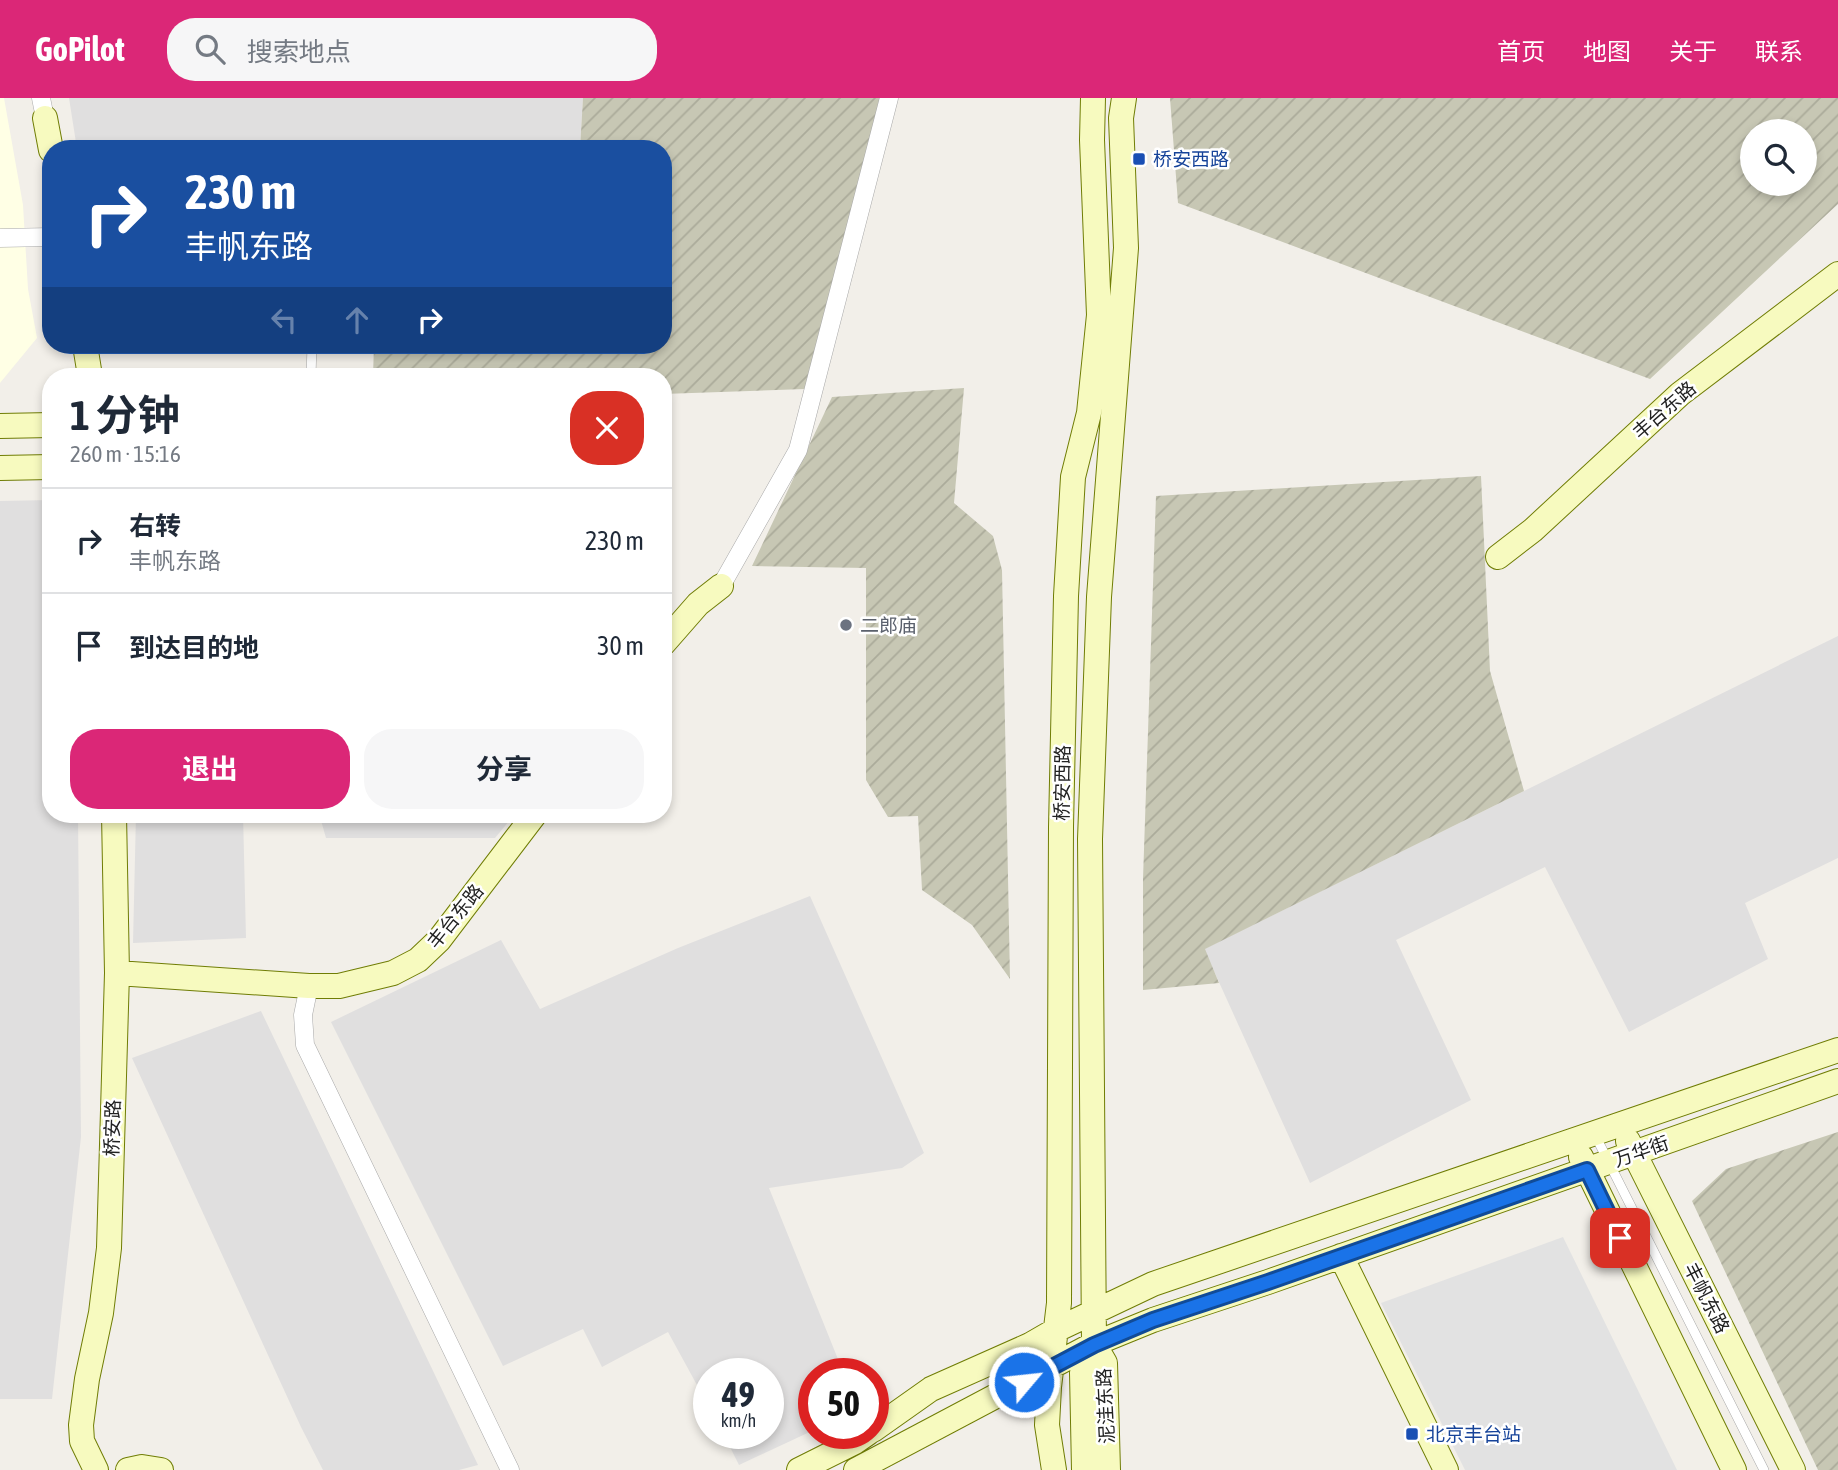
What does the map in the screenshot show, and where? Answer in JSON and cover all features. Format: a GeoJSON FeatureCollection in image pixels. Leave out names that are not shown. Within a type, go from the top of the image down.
{"type":"FeatureCollection","features":[{"type":"Feature","properties":{"kind":"main road","name":"桥安西路"},"geometry":{"type":"LineString","coordinates":[[1054,1470],[1047,1426],[1060,1277],[1061,827],[1066,596],[1073,477],[1089,413],[1098,315],[1093,98]]}},
{"type":"Feature","properties":{"kind":"main road","name":"桥安西路"},"geometry":{"type":"LineString","coordinates":[[1084,1470],[1082,1373],[1094,1345],[1090,839],[1099,597],[1126,248],[1121,118],[1124,98]]}},
{"type":"Feature","properties":{"kind":"main road"},"geometry":{"type":"LineString","coordinates":[[43,108],[49,140]]}},
{"type":"Feature","properties":{"kind":"main road","name":"丰台东路"},"geometry":{"type":"LineString","coordinates":[[1498,557],[1533,530],[1680,394],[1838,274]]}},
{"type":"Feature","properties":{"kind":"main road"},"geometry":{"type":"LineString","coordinates":[[0,426],[42,425]]}},
{"type":"Feature","properties":{"kind":"main road"},"geometry":{"type":"LineString","coordinates":[[0,468],[42,467]]}},
{"type":"Feature","properties":{"kind":"main road"},"geometry":{"type":"LineString","coordinates":[[672,634],[698,604],[721,586]]}},
{"type":"Feature","properties":{"kind":"main road","name":"桥安路"},"geometry":{"type":"LineString","coordinates":[[96,1470],[82,1441],[81,1425],[87,1378],[101,1313],[109,1248],[117,973],[114,823]]}},
{"type":"Feature","properties":{"kind":"main road","name":"丰台东路"},"geometry":{"type":"LineString","coordinates":[[309,986],[340,985],[393,973],[418,960],[439,940],[528,823]]}},
{"type":"Feature","properties":{"kind":"main road"},"geometry":{"type":"LineString","coordinates":[[117,973],[309,986]]}},
{"type":"Feature","properties":{"kind":"main road","name":"万华街"},"geometry":{"type":"LineString","coordinates":[[889,1419],[931,1390],[1153,1284],[1838,1050]]}},
{"type":"Feature","properties":{"kind":"main road","name":"万华街"},"geometry":{"type":"LineString","coordinates":[[856,1470],[1094,1345],[1153,1320],[1838,1081]]}},
{"type":"Feature","properties":{"kind":"main road","name":"丰帆东路"},"geometry":{"type":"LineString","coordinates":[[1620,1125],[1793,1470]]}},
{"type":"Feature","properties":{"kind":"main road"},"geometry":{"type":"LineString","coordinates":[[1583,1137],[1734,1470]]}},
{"type":"Feature","properties":{"kind":"main road"},"geometry":{"type":"LineString","coordinates":[[1341,1256],[1446,1470]]}},
{"type":"Feature","properties":{"kind":"main road","name":"泥洼东路"},"geometry":{"type":"LineString","coordinates":[[1094,1345],[1105,1363],[1108,1470]]}},
{"type":"Feature","properties":{"kind":"main road"},"geometry":{"type":"LineString","coordinates":[[1040,1470],[1047,1426]]}},
{"type":"Feature","properties":{"kind":"main road"},"geometry":{"type":"LineString","coordinates":[[799,1470],[841,1449]]}},
{"type":"Feature","properties":{"kind":"main road"},"geometry":{"type":"LineString","coordinates":[[128,1470],[142,1467],[161,1470]]}},
{"type":"Feature","properties":{"kind":"street"},"geometry":{"type":"LineString","coordinates":[[721,586],[798,450],[889,98]]}},
{"type":"Feature","properties":{"kind":"street"},"geometry":{"type":"LineString","coordinates":[[0,237],[42,237]]}},
{"type":"Feature","properties":{"kind":"street"},"geometry":{"type":"LineString","coordinates":[[309,986],[303,1015],[305,1045],[510,1470]]}},
{"type":"Feature","properties":{"kind":"lane"},"geometry":{"type":"LineString","coordinates":[[1598,1166],[1764,1470]]}},
{"type":"Feature","properties":{"kind":"shaded area"},"geometry":{"type":"Polygon","coordinates":[[[0,98],[4,98],[23,205],[28,289],[37,338],[0,383],[0,98]]]}},
{"type":"Feature","properties":{"kind":"shaded area"},"geometry":{"type":"Polygon","coordinates":[[[69,98],[583,98],[581,140],[76,140],[69,98]]]}},
{"type":"Feature","properties":{"kind":"shaded area"},"geometry":{"type":"Polygon","coordinates":[[[583,98],[882,98],[805,389],[672,394],[672,368],[373,368],[374,354],[672,354],[672,140],[581,140],[583,98]]]}},
{"type":"Feature","properties":{"kind":"shaded area"},"geometry":{"type":"Polygon","coordinates":[[[1170,98],[1838,98],[1838,204],[1650,379],[1178,203],[1170,98]]]}},
{"type":"Feature","properties":{"kind":"shaded area"},"geometry":{"type":"Polygon","coordinates":[[[964,388],[954,503],[993,536],[1002,570],[1010,979],[972,925],[922,890],[918,816],[888,817],[866,780],[866,568],[752,566],[832,397],[964,388]]]}},
{"type":"Feature","properties":{"kind":"shaded area"},"geometry":{"type":"Polygon","coordinates":[[[1481,476],[1490,671],[1524,791],[1205,949],[1219,983],[1143,990],[1143,879],[1156,496],[1481,476]]]}},
{"type":"Feature","properties":{"kind":"shaded area"},"geometry":{"type":"Polygon","coordinates":[[[42,500],[42,823],[78,823],[81,1137],[52,1399],[0,1399],[0,501],[42,500]]]}},
{"type":"Feature","properties":{"kind":"shaded area"},"geometry":{"type":"Polygon","coordinates":[[[1838,636],[1838,858],[1745,903],[1768,959],[1629,1032],[1545,867],[1396,940],[1471,1100],[1310,1183],[1204,949],[1838,636]]]}},
{"type":"Feature","properties":{"kind":"shaded area"},"geometry":{"type":"Polygon","coordinates":[[[136,823],[243,823],[246,938],[133,943],[136,823]]]}},
{"type":"Feature","properties":{"kind":"shaded area"},"geometry":{"type":"Polygon","coordinates":[[[322,823],[508,823],[495,838],[326,838],[322,823]]]}},
{"type":"Feature","properties":{"kind":"shaded area"},"geometry":{"type":"Polygon","coordinates":[[[810,896],[924,1153],[902,1168],[769,1188],[838,1358],[798,1358],[798,1437],[784,1444],[784,1358],[693,1358],[693,1378],[668,1332],[602,1367],[583,1329],[503,1366],[331,1022],[501,940],[540,1009],[678,948],[810,896]]]}},
{"type":"Feature","properties":{"kind":"shaded area"},"geometry":{"type":"Polygon","coordinates":[[[261,1011],[478,1465],[459,1470],[323,1470],[301,1427],[132,1058],[261,1011]]]}},
{"type":"Feature","properties":{"kind":"shaded area"},"geometry":{"type":"Polygon","coordinates":[[[1838,1132],[1838,1470],[1818,1470],[1692,1201],[1726,1169],[1838,1132]]]}},
{"type":"Feature","properties":{"kind":"shaded area"},"geometry":{"type":"Polygon","coordinates":[[[1563,1237],[1677,1470],[1465,1470],[1381,1303],[1563,1237]]]}},
{"type":"Feature","properties":{"kind":"shaded area"},"geometry":{"type":"Polygon","coordinates":[[[731,1449],[773,1449],[739,1465],[731,1449]]]}},
{"type":"Feature","properties":{"kind":"place","name":"桥安西路"},"geometry":{"type":"Point","coordinates":[1139,159]}},
{"type":"Feature","properties":{"kind":"place","name":"二郎庙"},"geometry":{"type":"Point","coordinates":[846,625]}},
{"type":"Feature","properties":{"kind":"place","name":"北京丰台站"},"geometry":{"type":"Point","coordinates":[1412,1434]}},
{"type":"Feature","properties":{"kind":"route"},"geometry":{"type":"LineString","coordinates":[[1024,1382],[1094,1345],[1153,1320],[1587,1170],[1620,1238]]}}]}
